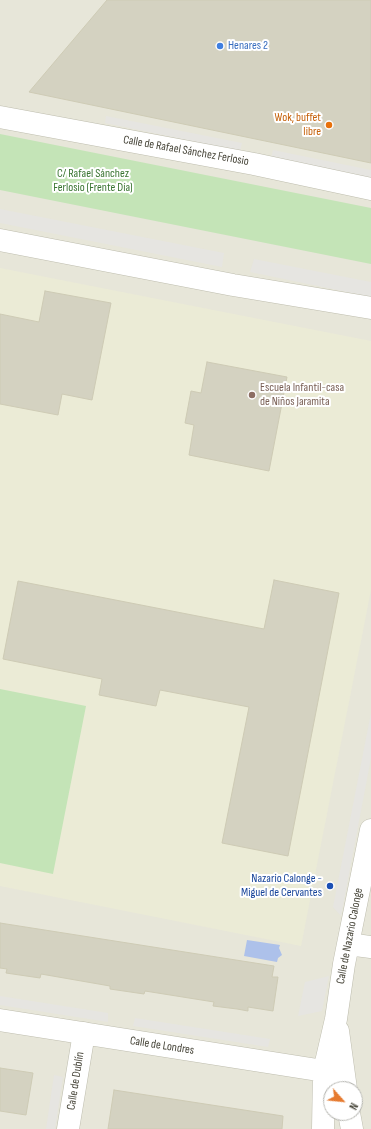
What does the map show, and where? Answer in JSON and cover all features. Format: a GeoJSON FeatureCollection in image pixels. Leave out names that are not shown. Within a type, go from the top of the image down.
{"type":"FeatureCollection","features":[{"type":"Feature","properties":{"kind":"street","name":"Calle de Rafael Sánchez Ferlosio"},"geometry":{"type":"LineString","coordinates":[[0,117],[254,164],[371,189]]}},
{"type":"Feature","properties":{"kind":"street"},"geometry":{"type":"LineString","coordinates":[[0,240],[233,285],[371,308]]}},
{"type":"Feature","properties":{"kind":"street","name":"Calle de Nazario Calonge"},"geometry":{"type":"LineString","coordinates":[[323,1129],[324,1071],[336,1019],[348,944],[371,830]]}},
{"type":"Feature","properties":{"kind":"street"},"geometry":{"type":"LineString","coordinates":[[348,944],[371,947]]}},
{"type":"Feature","properties":{"kind":"street","name":"Calle de Nazario Calonge"},"geometry":{"type":"LineString","coordinates":[[336,1019],[345,1081]]}},
{"type":"Feature","properties":{"kind":"street","name":"Calle de Londres"},"geometry":{"type":"LineString","coordinates":[[0,1020],[324,1071]]}},
{"type":"Feature","properties":{"kind":"street","name":"Calle de Dublín"},"geometry":{"type":"LineString","coordinates":[[68,1129],[84,1033]]}},
{"type":"Feature","properties":{"kind":"shaded area"},"geometry":{"type":"Polygon","coordinates":[[[0,0],[371,0],[371,1129],[0,1129],[0,0]]]}},
{"type":"Feature","properties":{"kind":"shaded area"},"geometry":{"type":"Polygon","coordinates":[[[106,116],[242,143],[240,151],[105,123],[106,116]]]}},
{"type":"Feature","properties":{"kind":"shaded area"},"geometry":{"type":"Polygon","coordinates":[[[273,150],[371,170],[371,179],[271,158],[273,150]]]}},
{"type":"Feature","properties":{"kind":"shaded area"},"geometry":{"type":"Polygon","coordinates":[[[0,209],[224,253],[222,267],[0,223],[0,209]]]}},
{"type":"Feature","properties":{"kind":"shaded area"},"geometry":{"type":"Polygon","coordinates":[[[254,259],[371,282],[371,297],[250,272],[254,259]]]}},
{"type":"Feature","properties":{"kind":"shaded area"},"geometry":{"type":"Polygon","coordinates":[[[0,268],[371,341],[371,590],[301,946],[0,886],[0,268]]]}},
{"type":"Feature","properties":{"kind":"shaded area"},"geometry":{"type":"Polygon","coordinates":[[[371,713],[371,758],[341,916],[333,907],[371,713]]]}},
{"type":"Feature","properties":{"kind":"shaded area"},"geometry":{"type":"Polygon","coordinates":[[[329,976],[322,1011],[298,1016],[305,982],[329,976]]]}},
{"type":"Feature","properties":{"kind":"shaded area"},"geometry":{"type":"Polygon","coordinates":[[[0,996],[108,1013],[108,1022],[0,1005],[0,996]]]}},
{"type":"Feature","properties":{"kind":"shaded area"},"geometry":{"type":"Polygon","coordinates":[[[135,1018],[270,1039],[268,1047],[133,1026],[135,1018]]]}},
{"type":"Feature","properties":{"kind":"shaded area"},"geometry":{"type":"Polygon","coordinates":[[[54,1075],[63,1077],[55,1129],[46,1129],[54,1075]]]}},
{"type":"Feature","properties":{"kind":"green space","name":"C/ Rafael Sánchez Ferlosio (Frente Día)"},"geometry":{"type":"Polygon","coordinates":[[[0,134],[371,208],[371,264],[0,190],[0,134]]]}},
{"type":"Feature","properties":{"kind":"green space"},"geometry":{"type":"Polygon","coordinates":[[[0,689],[86,706],[53,874],[0,863],[0,689]]]}},
{"type":"Feature","properties":{"kind":"water"},"geometry":{"type":"Polygon","coordinates":[[[247,940],[280,945],[279,948],[282,955],[278,958],[277,962],[244,956],[247,940]]]}},
{"type":"Feature","properties":{"kind":"building","name":"Henares 2"},"geometry":{"type":"Polygon","coordinates":[[[107,0],[371,0],[371,163],[29,92],[107,0]]]}},
{"type":"Feature","properties":{"kind":"building"},"geometry":{"type":"Polygon","coordinates":[[[45,291],[111,303],[92,400],[62,394],[58,415],[0,404],[0,314],[39,322],[45,291]]]}},
{"type":"Feature","properties":{"kind":"building"},"geometry":{"type":"Polygon","coordinates":[[[207,362],[287,377],[269,471],[189,455],[194,425],[185,423],[191,391],[201,393],[207,362]]]}},
{"type":"Feature","properties":{"kind":"building"},"geometry":{"type":"Polygon","coordinates":[[[274,580],[339,593],[288,856],[222,843],[249,707],[160,690],[156,706],[99,695],[102,679],[3,659],[18,581],[264,629],[274,580]]]}},
{"type":"Feature","properties":{"kind":"building"},"geometry":{"type":"Polygon","coordinates":[[[0,923],[274,966],[272,977],[278,977],[273,1011],[248,1007],[248,1011],[213,1006],[214,1002],[145,991],[144,994],[110,989],[110,986],[41,974],[40,978],[6,973],[7,969],[0,968],[0,923]]]}},
{"type":"Feature","properties":{"kind":"building"},"geometry":{"type":"Polygon","coordinates":[[[0,1068],[33,1073],[26,1115],[0,1111],[0,1068]]]}},
{"type":"Feature","properties":{"kind":"building"},"geometry":{"type":"Polygon","coordinates":[[[114,1090],[283,1116],[282,1129],[108,1129],[114,1090]]]}},
{"type":"Feature","properties":{"kind":"place","name":"Henares 2"},"geometry":{"type":"Point","coordinates":[220,46]}},
{"type":"Feature","properties":{"kind":"place","name":"Wok, buffet libre"},"geometry":{"type":"Point","coordinates":[329,125]}},
{"type":"Feature","properties":{"kind":"place","name":"Escuela Infantil-casa de Niños Jaramita"},"geometry":{"type":"Point","coordinates":[252,395]}},
{"type":"Feature","properties":{"kind":"place","name":"Nazario Calonge - Miguel de Cervantes"},"geometry":{"type":"Point","coordinates":[330,886]}}]}
